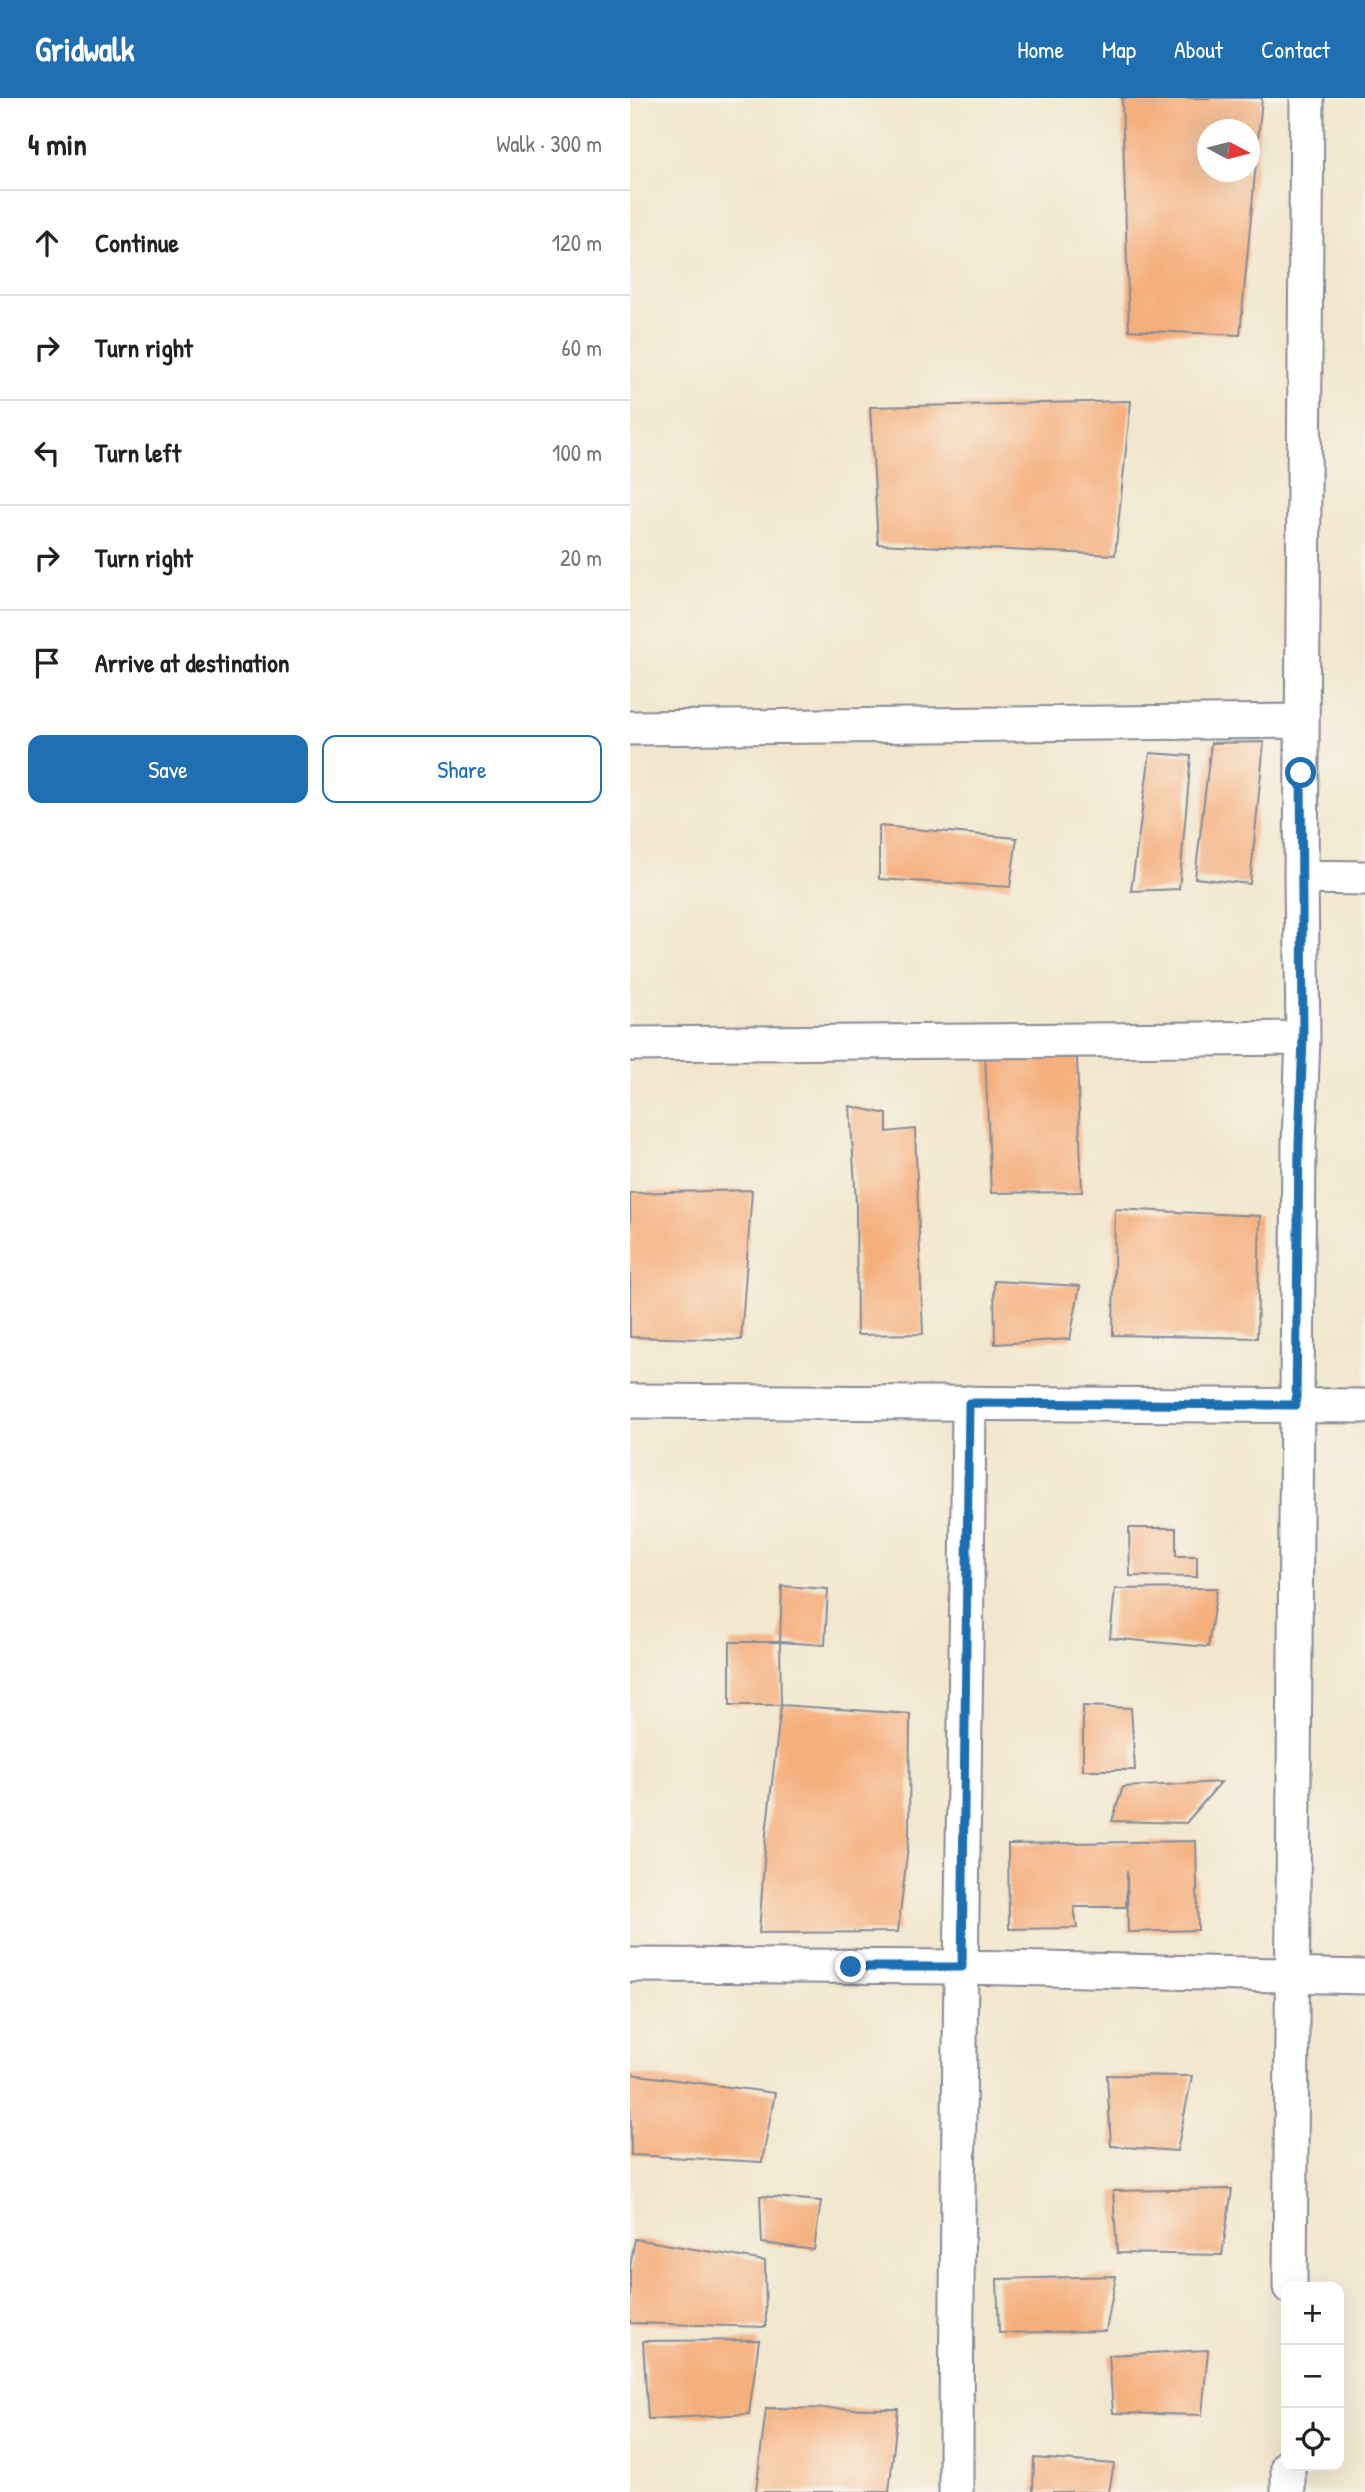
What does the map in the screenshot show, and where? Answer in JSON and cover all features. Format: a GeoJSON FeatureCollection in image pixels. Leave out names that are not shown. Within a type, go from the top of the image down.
{"type":"FeatureCollection","features":[{"type":"Feature","properties":{"kind":"street"},"geometry":{"type":"LineString","coordinates":[[1290,2282],[1296,1405],[1303,1038],[1301,877],[1307,98]]}},
{"type":"Feature","properties":{"kind":"street"},"geometry":{"type":"LineString","coordinates":[[630,728],[1302,722]]}},
{"type":"Feature","properties":{"kind":"street"},"geometry":{"type":"LineString","coordinates":[[1301,877],[1365,878]]}},
{"type":"Feature","properties":{"kind":"street"},"geometry":{"type":"LineString","coordinates":[[630,1044],[1303,1038]]}},
{"type":"Feature","properties":{"kind":"street"},"geometry":{"type":"LineString","coordinates":[[630,1401],[1365,1406]]}},
{"type":"Feature","properties":{"kind":"street"},"geometry":{"type":"LineString","coordinates":[[956,2492],[956,2233],[969,1403]]}},
{"type":"Feature","properties":{"kind":"street"},"geometry":{"type":"LineString","coordinates":[[630,1965],[962,1967],[1365,1977]]}},
{"type":"Feature","properties":{"kind":"street"},"geometry":{"type":"LineString","coordinates":[[1288,2471],[1288,2492]]}},
{"type":"Feature","properties":{"kind":"building"},"geometry":{"type":"Polygon","coordinates":[[[1122,98],[1262,98],[1260,120],[1197,119],[1197,182],[1254,182],[1240,335],[1129,330],[1122,98]]]}},
{"type":"Feature","properties":{"kind":"building"},"geometry":{"type":"Polygon","coordinates":[[[1131,401],[1115,555],[878,544],[870,407],[1131,401]]]}},
{"type":"Feature","properties":{"kind":"building"},"geometry":{"type":"Polygon","coordinates":[[[1264,742],[1250,884],[1195,878],[1211,743],[1264,742]]]}},
{"type":"Feature","properties":{"kind":"building"},"geometry":{"type":"Polygon","coordinates":[[[1150,753],[1191,756],[1179,889],[1131,891],[1150,753]]]}},
{"type":"Feature","properties":{"kind":"building"},"geometry":{"type":"Polygon","coordinates":[[[879,826],[1017,838],[1010,887],[879,879],[879,826]]]}},
{"type":"Feature","properties":{"kind":"building"},"geometry":{"type":"Polygon","coordinates":[[[985,1054],[1077,1058],[1082,1192],[991,1193],[985,1054]]]}},
{"type":"Feature","properties":{"kind":"building"},"geometry":{"type":"Polygon","coordinates":[[[850,1106],[887,1114],[887,1132],[915,1129],[923,1334],[857,1335],[856,1203],[850,1106]]]}},
{"type":"Feature","properties":{"kind":"building"},"geometry":{"type":"Polygon","coordinates":[[[752,1190],[741,1340],[630,1337],[630,1193],[752,1190]]]}},
{"type":"Feature","properties":{"kind":"building"},"geometry":{"type":"Polygon","coordinates":[[[1115,1209],[1260,1216],[1257,1338],[1113,1335],[1115,1209]]]}},
{"type":"Feature","properties":{"kind":"building"},"geometry":{"type":"Polygon","coordinates":[[[994,1281],[1080,1286],[1070,1339],[995,1344],[994,1281]]]}},
{"type":"Feature","properties":{"kind":"building"},"geometry":{"type":"Polygon","coordinates":[[[1129,1528],[1176,1528],[1176,1556],[1197,1556],[1197,1577],[1130,1576],[1129,1528]]]}},
{"type":"Feature","properties":{"kind":"building"},"geometry":{"type":"Polygon","coordinates":[[[782,1586],[828,1589],[825,1645],[780,1642],[782,1586]]]}},
{"type":"Feature","properties":{"kind":"building"},"geometry":{"type":"Polygon","coordinates":[[[1217,1588],[1208,1647],[1110,1638],[1115,1589],[1217,1588]]]}},
{"type":"Feature","properties":{"kind":"building"},"geometry":{"type":"Polygon","coordinates":[[[730,1642],[780,1642],[781,1705],[730,1705],[730,1642]]]}},
{"type":"Feature","properties":{"kind":"building"},"geometry":{"type":"Polygon","coordinates":[[[781,1705],[910,1714],[909,1837],[898,1932],[759,1933],[766,1834],[781,1705]]]}},
{"type":"Feature","properties":{"kind":"building"},"geometry":{"type":"Polygon","coordinates":[[[1083,1706],[1131,1708],[1135,1770],[1083,1770],[1083,1706]]]}},
{"type":"Feature","properties":{"kind":"building"},"geometry":{"type":"Polygon","coordinates":[[[1221,1782],[1186,1823],[1112,1821],[1123,1787],[1221,1782]]]}},
{"type":"Feature","properties":{"kind":"building"},"geometry":{"type":"Polygon","coordinates":[[[1196,1841],[1198,1930],[1128,1932],[1127,1871],[1126,1907],[1074,1907],[1077,1928],[1009,1929],[1008,1844],[1196,1841]]]}},
{"type":"Feature","properties":{"kind":"building"},"geometry":{"type":"Polygon","coordinates":[[[630,2074],[775,2093],[762,2162],[631,2155],[630,2074]]]}},
{"type":"Feature","properties":{"kind":"building"},"geometry":{"type":"Polygon","coordinates":[[[1107,2075],[1192,2076],[1177,2151],[1111,2146],[1107,2075]]]}},
{"type":"Feature","properties":{"kind":"building"},"geometry":{"type":"Polygon","coordinates":[[[1232,2189],[1222,2255],[1117,2253],[1113,2191],[1232,2189]]]}},
{"type":"Feature","properties":{"kind":"building"},"geometry":{"type":"Polygon","coordinates":[[[760,2196],[821,2201],[814,2250],[762,2243],[760,2196]]]}},
{"type":"Feature","properties":{"kind":"building"},"geometry":{"type":"Polygon","coordinates":[[[635,2239],[765,2261],[766,2327],[630,2323],[630,2267],[635,2239]]]}},
{"type":"Feature","properties":{"kind":"building"},"geometry":{"type":"Polygon","coordinates":[[[1116,2276],[1106,2331],[999,2333],[997,2279],[1116,2276]]]}},
{"type":"Feature","properties":{"kind":"building"},"geometry":{"type":"Polygon","coordinates":[[[759,2340],[749,2414],[648,2419],[643,2341],[759,2340]]]}},
{"type":"Feature","properties":{"kind":"building"},"geometry":{"type":"Polygon","coordinates":[[[1208,2350],[1202,2415],[1113,2413],[1109,2355],[1208,2350]]]}},
{"type":"Feature","properties":{"kind":"building"},"geometry":{"type":"Polygon","coordinates":[[[766,2408],[898,2409],[889,2492],[756,2492],[766,2408]]]}},
{"type":"Feature","properties":{"kind":"building"},"geometry":{"type":"Polygon","coordinates":[[[1034,2458],[1114,2464],[1109,2492],[1033,2492],[1034,2458]]]}},
{"type":"Feature","properties":{"kind":"route"},"geometry":{"type":"LineString","coordinates":[[851,1967],[962,1967],[969,1403],[1296,1405],[1303,1038],[1301,773]]}}]}
